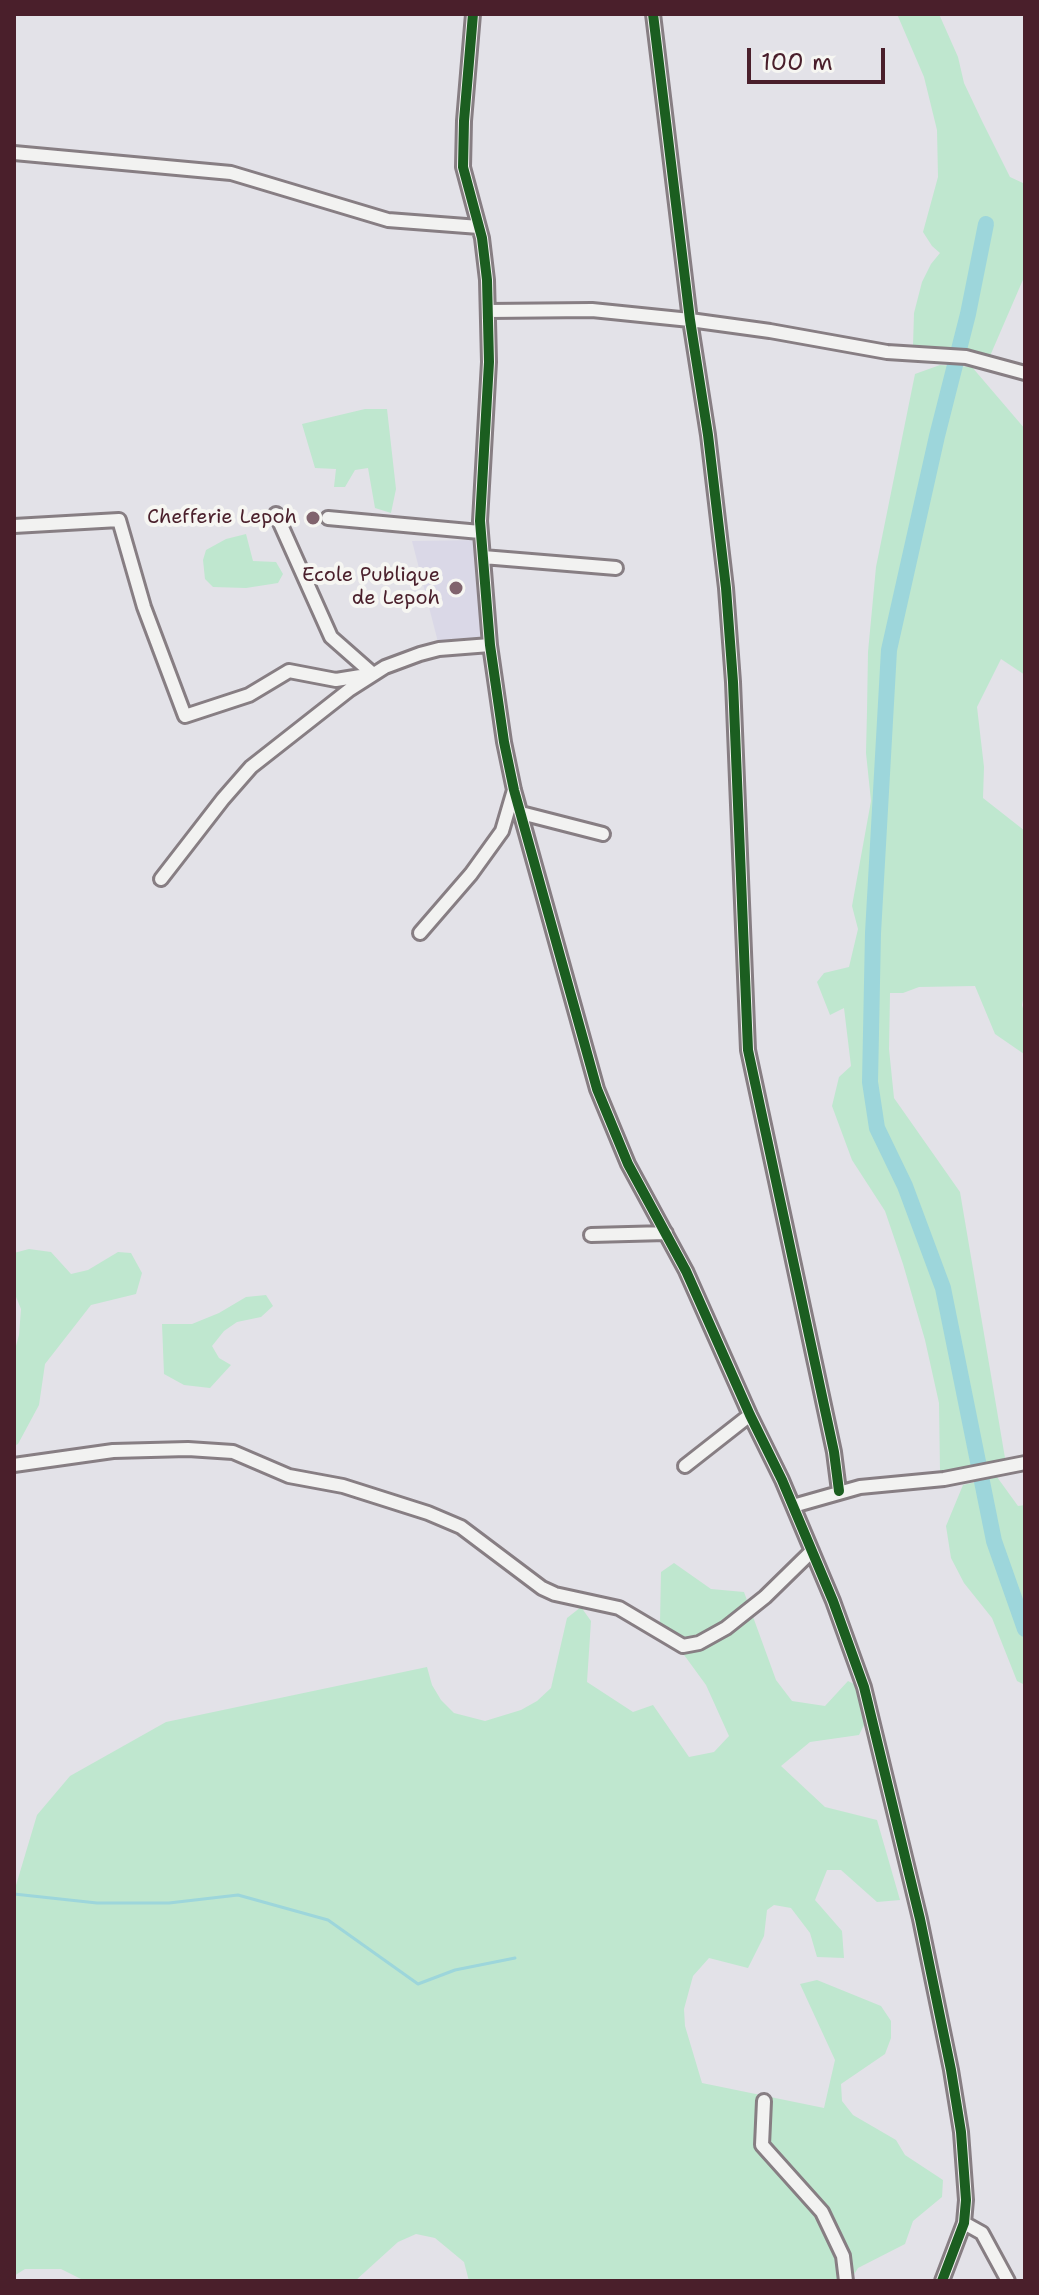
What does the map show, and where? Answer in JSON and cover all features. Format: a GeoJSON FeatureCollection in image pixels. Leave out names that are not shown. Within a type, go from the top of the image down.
{"type":"FeatureCollection","features":[{"type":"Feature","properties":{"kind":"street"},"geometry":{"type":"LineString","coordinates":[[473,14],[463,167],[479,227],[488,311],[489,362],[480,532],[490,645],[504,742],[514,790],[597,1089],[628,1164],[686,1271],[793,1506],[833,1601],[864,1687],[920,1919],[961,2132],[966,2186],[964,2223],[942,2281]]}},
{"type":"Feature","properties":{"kind":"street"},"geometry":{"type":"LineString","coordinates":[[653,14],[726,588],[733,682],[744,1012],[748,1050],[832,1441],[839,1491]]}},
{"type":"Feature","properties":{"kind":"street"},"geometry":{"type":"LineString","coordinates":[[14,153],[231,173],[388,220],[479,227]]}},
{"type":"Feature","properties":{"kind":"street"},"geometry":{"type":"LineString","coordinates":[[488,311],[592,310],[690,320],[887,352],[966,357],[1025,373]]}},
{"type":"Feature","properties":{"kind":"street"},"geometry":{"type":"LineString","coordinates":[[276,514],[331,637],[373,674]]}},
{"type":"Feature","properties":{"kind":"street"},"geometry":{"type":"LineString","coordinates":[[328,518],[480,532]]}},
{"type":"Feature","properties":{"kind":"street"},"geometry":{"type":"LineString","coordinates":[[14,526],[119,520],[144,607],[185,716],[249,695],[289,671],[336,680],[373,674]]}},
{"type":"Feature","properties":{"kind":"street"},"geometry":{"type":"LineString","coordinates":[[483,557],[616,568]]}},
{"type":"Feature","properties":{"kind":"street"},"geometry":{"type":"LineString","coordinates":[[161,879],[251,767],[373,674],[439,649],[490,645]]}},
{"type":"Feature","properties":{"kind":"street"},"geometry":{"type":"LineString","coordinates":[[420,933],[471,874],[502,831],[514,790]]}},
{"type":"Feature","properties":{"kind":"street"},"geometry":{"type":"LineString","coordinates":[[521,813],[603,834]]}},
{"type":"Feature","properties":{"kind":"street"},"geometry":{"type":"LineString","coordinates":[[591,1235],[666,1233]]}},
{"type":"Feature","properties":{"kind":"street"},"geometry":{"type":"LineString","coordinates":[[685,1466],[750,1415]]}},
{"type":"Feature","properties":{"kind":"street"},"geometry":{"type":"LineString","coordinates":[[14,1465],[113,1451],[188,1449],[233,1452],[289,1476],[343,1486],[461,1527],[542,1588],[555,1594],[619,1608],[683,1646],[699,1643],[726,1628],[765,1597],[812,1551]]}},
{"type":"Feature","properties":{"kind":"street"},"geometry":{"type":"LineString","coordinates":[[793,1506],[839,1491],[944,1479],[1025,1463]]}},
{"type":"Feature","properties":{"kind":"street"},"geometry":{"type":"LineString","coordinates":[[764,2101],[762,2145],[822,2212],[843,2256],[846,2281]]}},
{"type":"Feature","properties":{"kind":"street"},"geometry":{"type":"LineString","coordinates":[[964,2223],[982,2233],[1008,2281]]}},
{"type":"Feature","properties":{"kind":"shaded area","name":"Ecole Publique de Lepoh"},"geometry":{"type":"Polygon","coordinates":[[[481,540],[494,635],[439,646],[412,541],[481,540]]]}},
{"type":"Feature","properties":{"kind":"green space"},"geometry":{"type":"Polygon","coordinates":[[[897,14],[939,14],[958,57],[964,83],[1010,177],[1025,184],[1025,275],[990,356],[975,357],[970,352],[953,349],[929,351],[913,346],[914,313],[922,282],[940,253],[923,232],[938,177],[937,130],[924,77],[897,14]]]}},
{"type":"Feature","properties":{"kind":"green space"},"geometry":{"type":"Polygon","coordinates":[[[940,365],[972,367],[1025,429],[1025,675],[1001,659],[977,707],[984,767],[983,798],[1025,831],[1025,988],[1022,1005],[1025,1052],[995,1034],[975,986],[919,987],[903,993],[890,993],[889,1049],[894,1098],[960,1192],[1005,1458],[994,1464],[940,1471],[939,1403],[903,1264],[885,1211],[852,1160],[832,1106],[839,1077],[851,1066],[844,1008],[830,1015],[817,982],[824,973],[849,967],[858,929],[852,906],[871,801],[866,753],[868,652],[876,567],[915,374],[940,365]]]}},
{"type":"Feature","properties":{"kind":"green space"},"geometry":{"type":"Polygon","coordinates":[[[365,409],[387,409],[396,489],[391,513],[375,508],[368,468],[355,470],[345,487],[334,487],[336,469],[315,468],[302,424],[365,409]]]}},
{"type":"Feature","properties":{"kind":"green space"},"geometry":{"type":"Polygon","coordinates":[[[246,534],[253,561],[276,562],[283,574],[278,583],[246,588],[213,587],[205,579],[203,560],[206,550],[226,539],[246,534]]]}},
{"type":"Feature","properties":{"kind":"green space"},"geometry":{"type":"Polygon","coordinates":[[[29,1249],[51,1252],[71,1274],[88,1270],[118,1252],[131,1253],[142,1273],[136,1294],[91,1305],[45,1364],[39,1405],[14,1446],[14,1353],[21,1309],[14,1292],[14,1253],[29,1249]]]}},
{"type":"Feature","properties":{"kind":"green space"},"geometry":{"type":"Polygon","coordinates":[[[266,1295],[273,1306],[261,1317],[237,1322],[224,1331],[212,1346],[219,1358],[231,1365],[210,1388],[184,1385],[164,1374],[162,1324],[192,1324],[246,1297],[266,1295]]]}},
{"type":"Feature","properties":{"kind":"green space"},"geometry":{"type":"Polygon","coordinates":[[[997,1477],[1018,1506],[1025,1505],[1025,1685],[1017,1681],[992,1618],[964,1583],[951,1558],[946,1526],[963,1485],[997,1477]]]}},
{"type":"Feature","properties":{"kind":"green space"},"geometry":{"type":"Polygon","coordinates":[[[674,1563],[711,1589],[744,1592],[776,1680],[792,1701],[825,1706],[848,1681],[862,1692],[869,1715],[859,1735],[810,1742],[781,1766],[825,1807],[877,1820],[900,1900],[877,1902],[841,1870],[827,1870],[815,1900],[842,1931],[844,1958],[817,1957],[810,1933],[791,1908],[774,1905],[767,1910],[764,1936],[748,1968],[709,1958],[693,1976],[684,2009],[685,2026],[702,2083],[824,2108],[835,2060],[800,1984],[817,1980],[881,2006],[891,2021],[891,2038],[885,2054],[841,2084],[842,2101],[853,2115],[896,2140],[905,2155],[943,2180],[942,2197],[913,2221],[905,2244],[858,2268],[850,2281],[469,2281],[464,2262],[435,2238],[416,2234],[398,2242],[355,2281],[85,2281],[61,2269],[25,2269],[14,2276],[14,1892],[37,1815],[70,1776],[166,1722],[427,1667],[432,1685],[454,1713],[485,1721],[521,1710],[551,1688],[567,1618],[581,1607],[591,1621],[587,1682],[633,1712],[653,1705],[689,1757],[714,1752],[729,1736],[706,1685],[660,1622],[661,1572],[674,1563]]]}},
{"type":"Feature","properties":{"kind":"waterway"},"geometry":{"type":"LineString","coordinates":[[986,224],[968,314],[889,650],[873,933],[870,1082],[877,1128],[905,1186],[943,1288],[994,1541],[1025,1629]]}},
{"type":"Feature","properties":{"kind":"waterway"},"geometry":{"type":"LineString","coordinates":[[14,1894],[97,1903],[169,1903],[238,1895],[328,1920],[418,1984],[455,1970],[515,1958]]}},
{"type":"Feature","properties":{"kind":"cycle path"},"geometry":{"type":"LineString","coordinates":[[473,14],[463,167],[482,238],[487,280],[489,362],[480,521],[490,645],[504,742],[514,790],[597,1089],[628,1164],[686,1271],[782,1480],[833,1601],[864,1687],[920,1919],[961,2132],[966,2200],[964,2223],[942,2281]]}},
{"type":"Feature","properties":{"kind":"cycle path"},"geometry":{"type":"LineString","coordinates":[[653,14],[726,588],[733,682],[748,1050],[834,1452],[839,1491]]}},
{"type":"Feature","properties":{"kind":"place","name":"Chefferie Lepoh"},"geometry":{"type":"Point","coordinates":[313,518]}},
{"type":"Feature","properties":{"kind":"place","name":"Ecole Publique de Lepoh"},"geometry":{"type":"Point","coordinates":[456,588]}}]}
